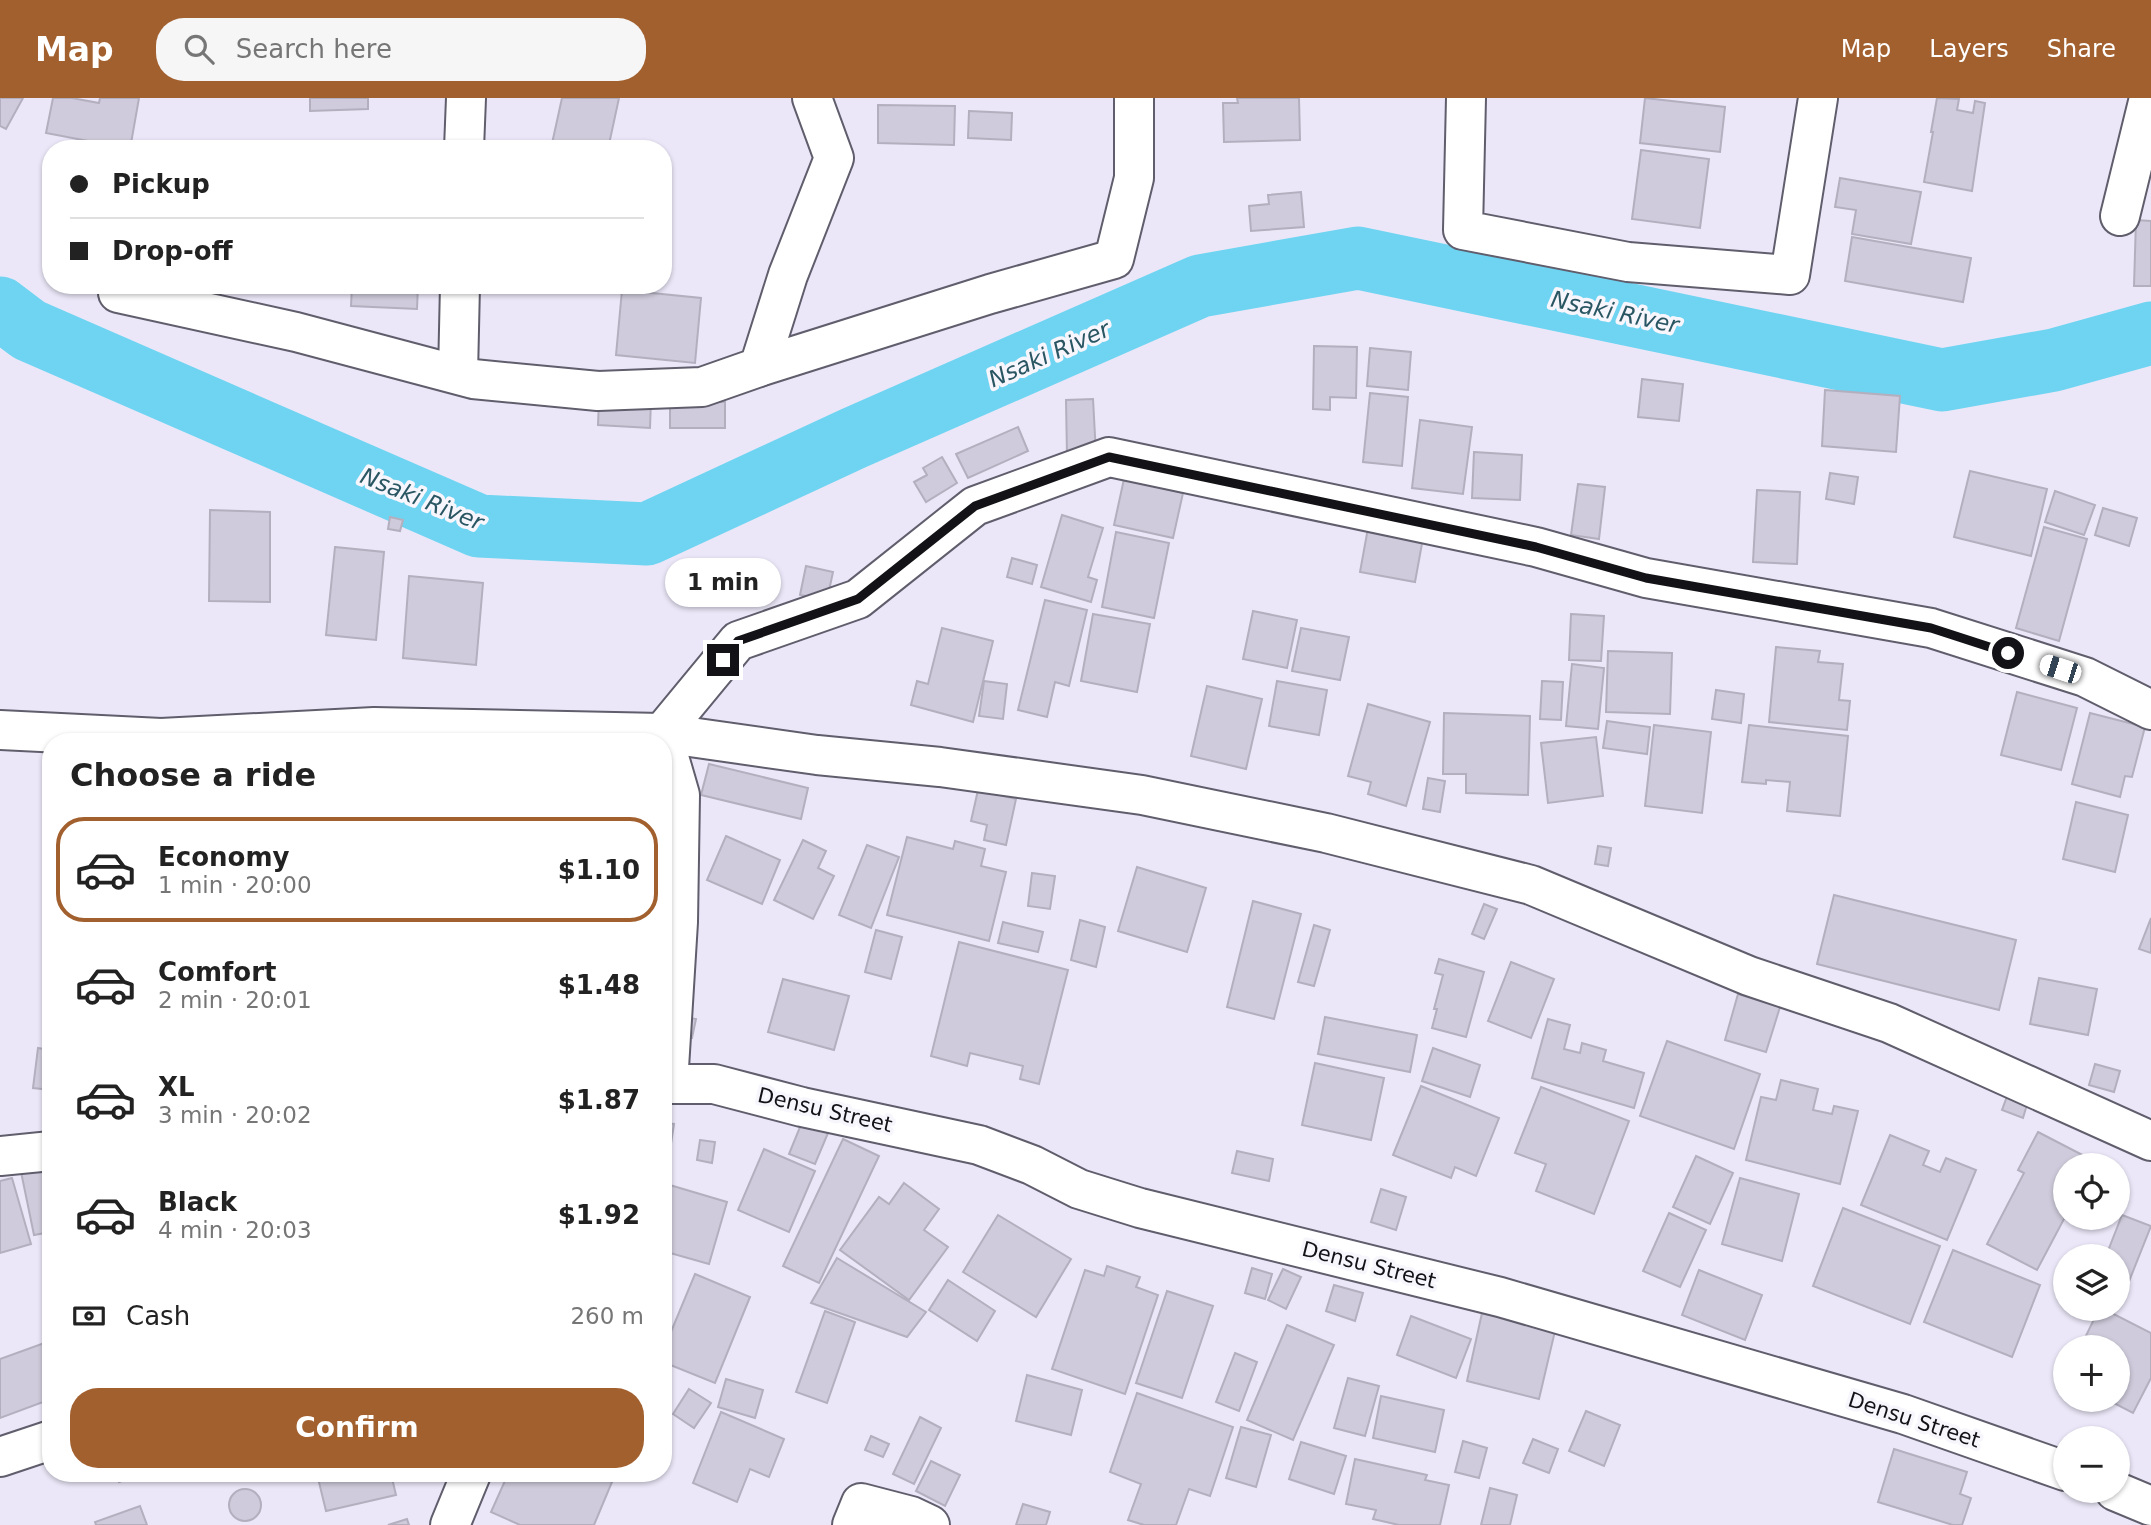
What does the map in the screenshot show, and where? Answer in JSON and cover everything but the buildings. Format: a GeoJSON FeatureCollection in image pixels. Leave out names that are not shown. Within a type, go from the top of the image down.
{"type":"FeatureCollection","features":[{"type":"Feature","properties":{"kind":"street"},"geometry":{"type":"LineString","coordinates":[[464,140],[466,98]]}},
{"type":"Feature","properties":{"kind":"street"},"geometry":{"type":"LineString","coordinates":[[759,367],[788,275],[834,158],[812,98]]}},
{"type":"Feature","properties":{"kind":"street"},"geometry":{"type":"LineString","coordinates":[[123,294],[296,332],[473,379],[598,391],[702,387],[990,295],[1114,259],[1134,178],[1134,98]]}},
{"type":"Feature","properties":{"kind":"street"},"geometry":{"type":"LineString","coordinates":[[1466,98],[1463,230],[1628,262],[1790,275],[1818,98]]}},
{"type":"Feature","properties":{"kind":"street"},"geometry":{"type":"LineString","coordinates":[[2120,216],[2149,98]]}},
{"type":"Feature","properties":{"kind":"street"},"geometry":{"type":"LineString","coordinates":[[458,374],[460,294]]}},
{"type":"Feature","properties":{"kind":"street"},"geometry":{"type":"LineString","coordinates":[[258,733],[374,727],[662,733],[738,641],[858,599],[975,506],[1109,457],[1536,547],[1646,578],[1931,628],[2085,677],[2151,710]]}},
{"type":"Feature","properties":{"kind":"street"},"geometry":{"type":"LineString","coordinates":[[0,730],[60,733]]}},
{"type":"Feature","properties":{"kind":"street"},"geometry":{"type":"LineString","coordinates":[[672,734],[1142,795],[1326,833],[1531,885],[1749,976],[1889,1023],[2151,1141]]}},
{"type":"Feature","properties":{"kind":"street"},"geometry":{"type":"LineString","coordinates":[[672,767],[680,795],[678,922],[672,1004]]}},
{"type":"Feature","properties":{"kind":"street","name":"Densu Street"},"geometry":{"type":"LineString","coordinates":[[672,1085],[713,1084],[802,1107],[979,1145],[1032,1165],[1079,1189],[1140,1208],[1525,1304],[1903,1414],[2053,1467]]}},
{"type":"Feature","properties":{"kind":"street"},"geometry":{"type":"LineString","coordinates":[[0,1157],[42,1153]]}},
{"type":"Feature","properties":{"kind":"street"},"geometry":{"type":"LineString","coordinates":[[0,1457],[42,1443]]}},
{"type":"Feature","properties":{"kind":"street"},"geometry":{"type":"LineString","coordinates":[[450,1525],[468,1482]]}},
{"type":"Feature","properties":{"kind":"street"},"geometry":{"type":"LineString","coordinates":[[2130,1497],[2150,1505]]}},
{"type":"Feature","properties":{"kind":"street"},"geometry":{"type":"LineString","coordinates":[[852,1525],[860,1503],[911,1516],[930,1525]]}},
{"type":"Feature","properties":{"kind":"waterway","name":"Nsaki River"},"geometry":{"type":"LineString","coordinates":[[0,308],[29,330],[479,526],[647,534],[854,438],[1200,286],[1358,258],[1942,380],[2054,360],[2151,333]]}},
{"type":"Feature","properties":{"kind":"route"},"geometry":{"type":"LineString","coordinates":[[723,660],[738,641],[858,599],[975,506],[1109,457],[1536,547],[1646,578],[1931,628],[2008,653]]}}]}
